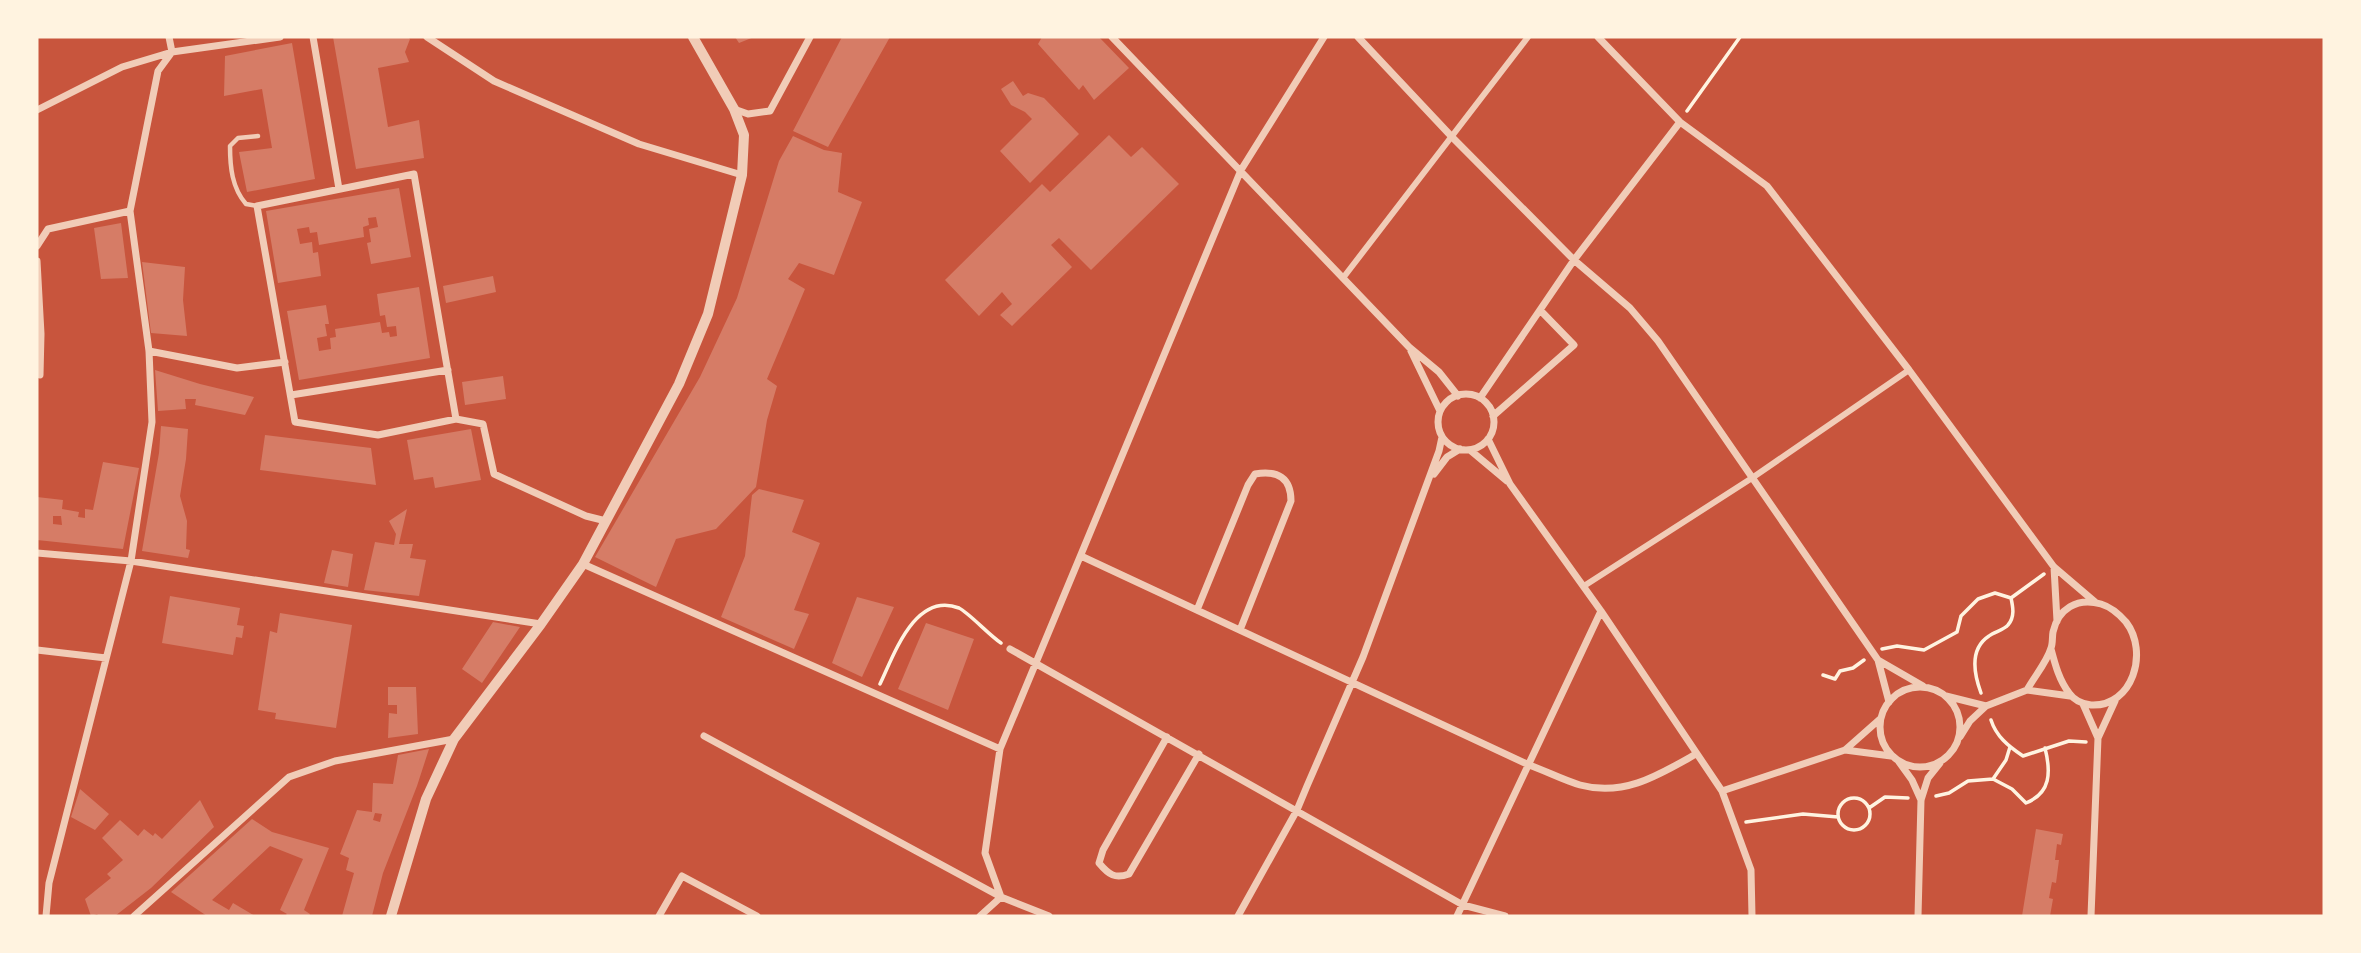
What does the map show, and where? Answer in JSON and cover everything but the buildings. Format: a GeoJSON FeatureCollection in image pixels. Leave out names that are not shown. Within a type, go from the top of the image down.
{"type":"FeatureCollection","features":[{"type":"Feature","properties":{"kind":"street"},"geometry":{"type":"LineString","coordinates":[[46,916],[49,883],[131,561],[152,422],[149,351],[130,211],[158,71],[172,52],[169,37]]}},
{"type":"Feature","properties":{"kind":"street"},"geometry":{"type":"LineString","coordinates":[[37,110],[122,67],[172,52],[280,37]]}},
{"type":"Feature","properties":{"kind":"street"},"geometry":{"type":"LineString","coordinates":[[313,37],[339,189]]}},
{"type":"Feature","properties":{"kind":"street"},"geometry":{"type":"LineString","coordinates":[[427,37],[494,81],[639,144],[742,175]]}},
{"type":"Feature","properties":{"kind":"street"},"geometry":{"type":"LineString","coordinates":[[391,916],[426,799],[454,739],[583,564],[678,384],[708,314],[742,175],[744,135],[733,109],[693,37]]}},
{"type":"Feature","properties":{"kind":"street"},"geometry":{"type":"LineString","coordinates":[[733,109],[748,114],[770,111],[810,37]]}},
{"type":"Feature","properties":{"kind":"street"},"geometry":{"type":"LineString","coordinates":[[1112,37],[1409,348],[1439,372],[1458,396]]}},
{"type":"Feature","properties":{"kind":"street"},"geometry":{"type":"LineString","coordinates":[[1001,897],[985,853],[1000,749],[1241,170],[1324,37]]}},
{"type":"Feature","properties":{"kind":"street"},"geometry":{"type":"LineString","coordinates":[[1358,37],[1452,137],[1574,260],[1630,308],[1658,341],[1875,657],[1889,702]]}},
{"type":"Feature","properties":{"kind":"street"},"geometry":{"type":"LineString","coordinates":[[1343,278],[1528,37]]}},
{"type":"Feature","properties":{"kind":"street"},"geometry":{"type":"LineString","coordinates":[[1598,37],[1680,122],[1767,186],[1909,370],[2054,567],[2095,602]]}},
{"type":"Feature","properties":{"kind":"street"},"geometry":{"type":"LineString","coordinates":[[1480,398],[1574,260],[1680,122]]}},
{"type":"Feature","properties":{"kind":"street"},"geometry":{"type":"LineString","coordinates":[[456,419],[414,174],[257,206],[295,422],[378,435],[456,419],[483,424],[494,474],[586,516],[606,521]]}},
{"type":"Feature","properties":{"kind":"street"},"geometry":{"type":"LineString","coordinates":[[37,246],[48,229],[130,211]]}},
{"type":"Feature","properties":{"kind":"street"},"geometry":{"type":"LineString","coordinates":[[37,261],[40,375]]}},
{"type":"Feature","properties":{"kind":"street"},"geometry":{"type":"LineString","coordinates":[[1493,416],[1574,345],[1540,310]]}},
{"type":"Feature","properties":{"kind":"street"},"geometry":{"type":"LineString","coordinates":[[1409,348],[1440,411]]}},
{"type":"Feature","properties":{"kind":"street"},"geometry":{"type":"LineString","coordinates":[[149,351],[237,368],[285,362]]}},
{"type":"Feature","properties":{"kind":"street"},"geometry":{"type":"LineString","coordinates":[[290,395],[448,370]]}},
{"type":"Feature","properties":{"kind":"street"},"geometry":{"type":"LineString","coordinates":[[1584,586],[1752,478],[1909,370]]}},
{"type":"Feature","properties":{"kind":"street"},"geometry":{"type":"LineString","coordinates":[[1238,916],[1297,810],[1352,682],[1439,451],[1442,437],[1438,419],[1440,411],[1444,404],[1458,396],[1473,395],[1480,398],[1490,409],[1493,416],[1492,432],[1488,439],[1476,448],[1470,450],[1453,447],[1442,437]]}},
{"type":"Feature","properties":{"kind":"street"},"geometry":{"type":"LineString","coordinates":[[1488,439],[1510,484],[1584,586],[1722,791],[1751,870],[1752,916]]}},
{"type":"Feature","properties":{"kind":"street"},"geometry":{"type":"LineString","coordinates":[[1427,482],[1447,457],[1460,449]]}},
{"type":"Feature","properties":{"kind":"street"},"geometry":{"type":"LineString","coordinates":[[1470,450],[1510,484]]}},
{"type":"Feature","properties":{"kind":"street"},"geometry":{"type":"LineString","coordinates":[[1197,610],[1248,485],[1255,474],[1276,474],[1285,480],[1291,489],[1291,501],[1240,630]]}},
{"type":"Feature","properties":{"kind":"street"},"geometry":{"type":"LineString","coordinates":[[37,553],[131,561],[541,624]]}},
{"type":"Feature","properties":{"kind":"street"},"geometry":{"type":"LineString","coordinates":[[1081,556],[1530,765],[1581,785],[1620,789],[1654,778],[1696,754]]}},
{"type":"Feature","properties":{"kind":"street"},"geometry":{"type":"LineString","coordinates":[[583,564],[1000,749]]}},
{"type":"Feature","properties":{"kind":"street"},"geometry":{"type":"LineString","coordinates":[[2027,690],[2051,649],[2057,621],[2054,567]]}},
{"type":"Feature","properties":{"kind":"street"},"geometry":{"type":"LineString","coordinates":[[2057,621],[2067,607],[2078,602],[2095,602],[2109,606],[2131,629],[2137,645],[2136,668],[2127,687],[2115,701],[2098,740],[2091,916]]}},
{"type":"Feature","properties":{"kind":"street"},"geometry":{"type":"LineString","coordinates":[[1457,916],[1601,611]]}},
{"type":"Feature","properties":{"kind":"street"},"geometry":{"type":"LineString","coordinates":[[1010,649],[1462,905],[1505,916]]}},
{"type":"Feature","properties":{"kind":"street"},"geometry":{"type":"LineString","coordinates":[[2051,649],[2056,667],[2070,696]]}},
{"type":"Feature","properties":{"kind":"street"},"geometry":{"type":"LineString","coordinates":[[37,650],[106,658]]}},
{"type":"Feature","properties":{"kind":"street"},"geometry":{"type":"LineString","coordinates":[[1875,657],[1927,688],[1986,706]]}},
{"type":"Feature","properties":{"kind":"street"},"geometry":{"type":"LineString","coordinates":[[1722,791],[1845,750],[1880,719],[1889,702],[1906,690],[1927,688]]}},
{"type":"Feature","properties":{"kind":"street"},"geometry":{"type":"LineString","coordinates":[[1918,916],[1921,800],[1928,778],[1970,721],[1986,706],[2027,690],[2070,696],[2083,704],[2101,705],[2115,701]]}},
{"type":"Feature","properties":{"kind":"street"},"geometry":{"type":"LineString","coordinates":[[1944,695],[1958,717],[1956,743]]}},
{"type":"Feature","properties":{"kind":"street"},"geometry":{"type":"LineString","coordinates":[[2083,704],[2098,740]]}},
{"type":"Feature","properties":{"kind":"street"},"geometry":{"type":"LineString","coordinates":[[1880,719],[1884,745],[1912,780],[1921,800]]}},
{"type":"Feature","properties":{"kind":"street"},"geometry":{"type":"LineString","coordinates":[[704,736],[1001,897],[1049,916]]}},
{"type":"Feature","properties":{"kind":"street"},"geometry":{"type":"LineString","coordinates":[[1167,737],[1103,850],[1099,863],[1108,874],[1118,878],[1129,874],[1199,754]]}},
{"type":"Feature","properties":{"kind":"street"},"geometry":{"type":"LineString","coordinates":[[134,916],[289,777],[335,761],[454,739]]}},
{"type":"Feature","properties":{"kind":"street"},"geometry":{"type":"LineString","coordinates":[[1845,750],[1891,756]]}},
{"type":"Feature","properties":{"kind":"street"},"geometry":{"type":"LineString","coordinates":[[1899,762],[1921,768],[1943,760]]}},
{"type":"Feature","properties":{"kind":"street"},"geometry":{"type":"LineString","coordinates":[[659,916],[682,876],[757,916]]}},
{"type":"Feature","properties":{"kind":"street"},"geometry":{"type":"LineString","coordinates":[[979,916],[1001,897]]}},
{"type":"Feature","properties":{"kind":"lane"},"geometry":{"type":"LineString","coordinates":[[257,206],[246,204],[237,194],[230,163],[230,146],[238,138],[258,136]]}},
{"type":"Feature","properties":{"kind":"path"},"geometry":{"type":"LineString","coordinates":[[1680,122],[1740,37]]}},
{"type":"Feature","properties":{"kind":"path"},"geometry":{"type":"LineString","coordinates":[[2011,598],[2054,567]]}},
{"type":"Feature","properties":{"kind":"path"},"geometry":{"type":"LineString","coordinates":[[1823,675],[1836,679],[1840,671],[1875,657],[1883,648],[1897,646],[1924,650],[1957,632],[1961,615],[1979,599],[1995,593],[2011,598]]}},
{"type":"Feature","properties":{"kind":"path"},"geometry":{"type":"LineString","coordinates":[[2011,598],[2014,613],[2008,625],[1986,638],[1977,648],[1974,674],[1993,728],[2010,747],[2023,755],[2069,741],[2098,740]]}},
{"type":"Feature","properties":{"kind":"path"},"geometry":{"type":"LineString","coordinates":[[876,692],[902,637],[921,612],[944,605],[961,609],[987,633],[1010,649]]}},
{"type":"Feature","properties":{"kind":"path"},"geometry":{"type":"LineString","coordinates":[[2010,747],[2006,760],[1993,779],[2012,789],[2026,803],[2036,799],[2046,784],[2050,769],[2045,748]]}},
{"type":"Feature","properties":{"kind":"path"},"geometry":{"type":"LineString","coordinates":[[1850,798],[1866,802],[1871,814],[1866,825],[1855,830],[1844,827],[1838,817],[1840,805],[1850,798]]}},
{"type":"Feature","properties":{"kind":"path"},"geometry":{"type":"LineString","coordinates":[[1734,823],[1803,814],[1838,817]]}}]}
